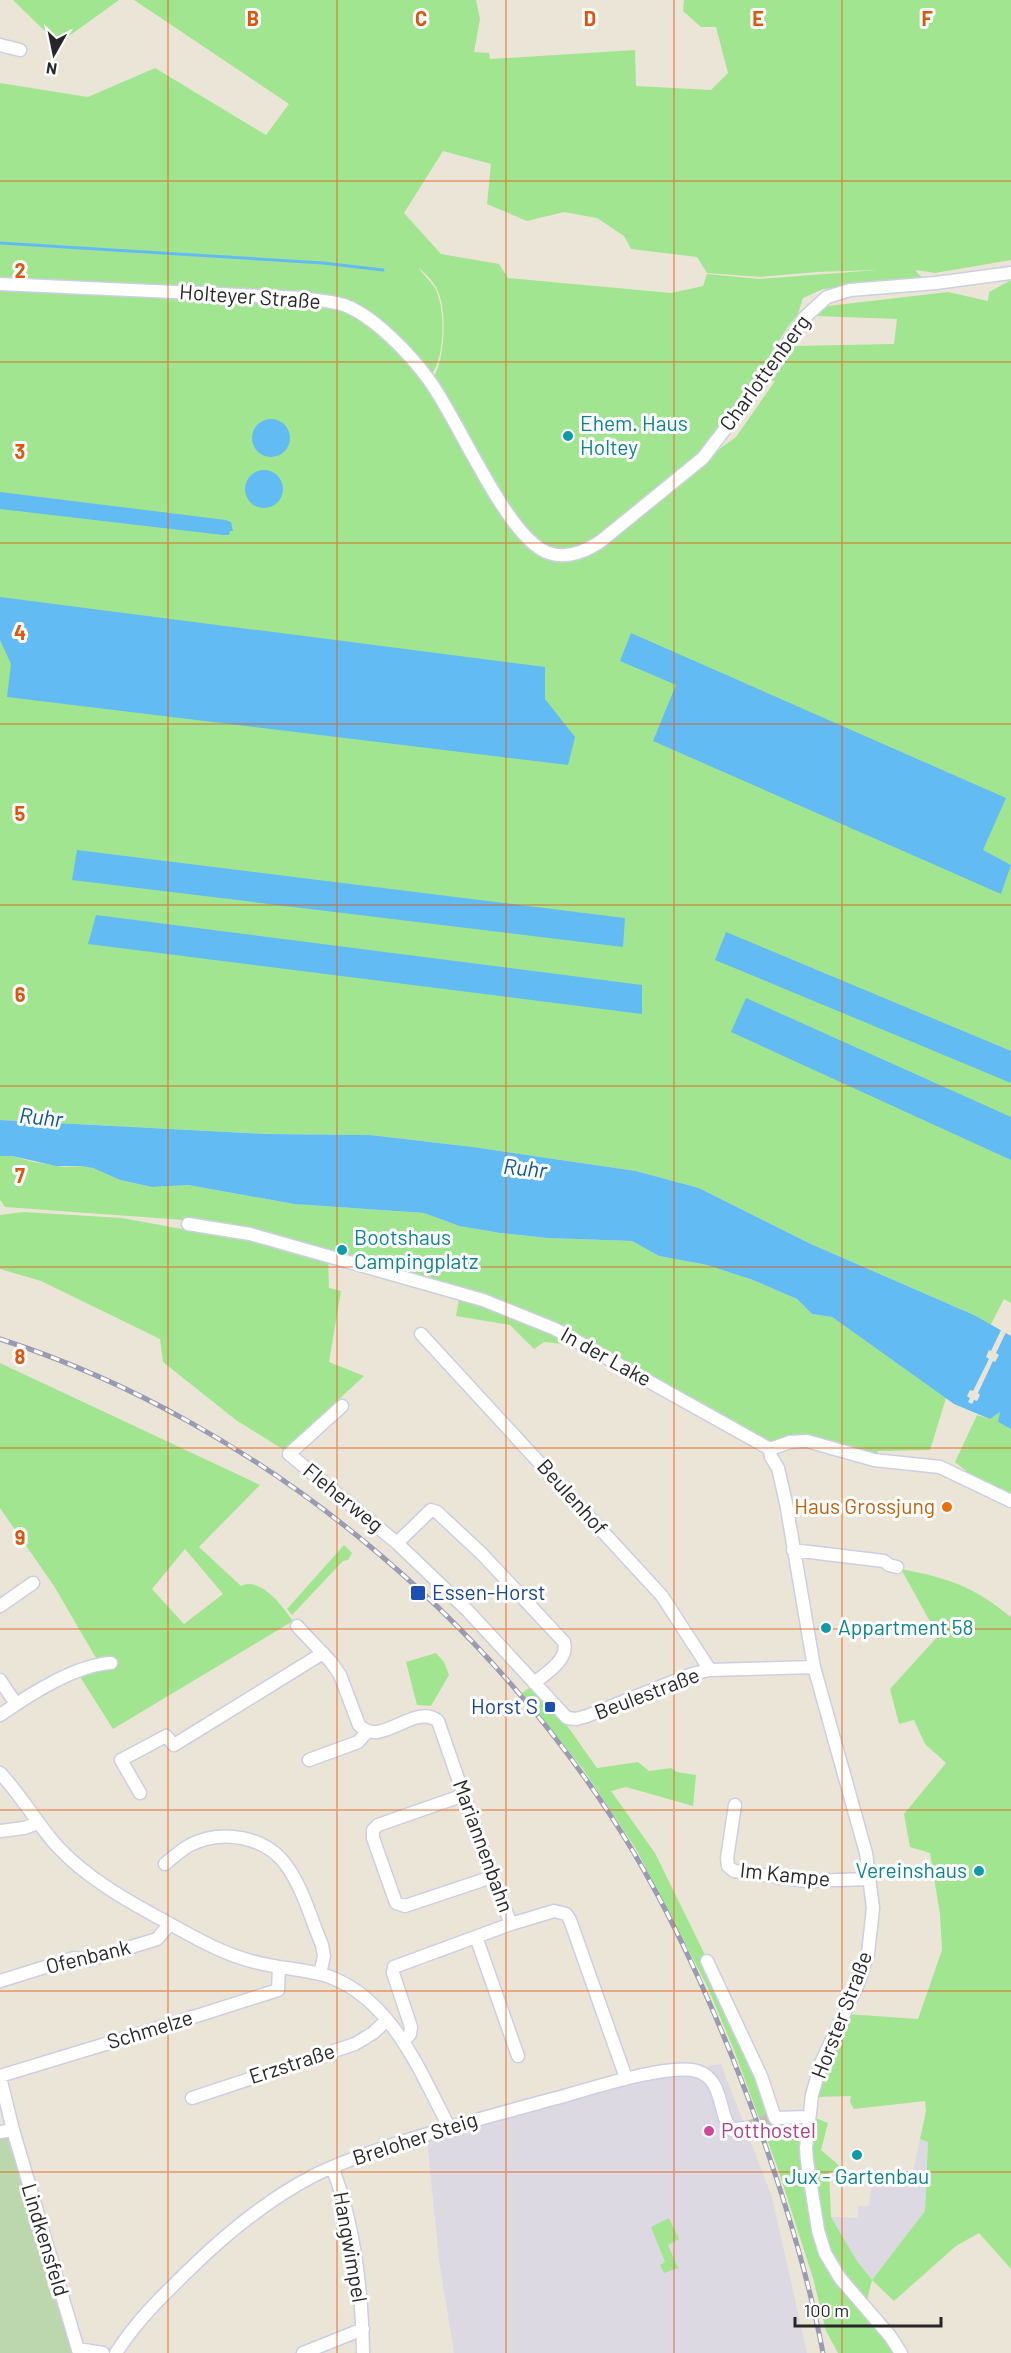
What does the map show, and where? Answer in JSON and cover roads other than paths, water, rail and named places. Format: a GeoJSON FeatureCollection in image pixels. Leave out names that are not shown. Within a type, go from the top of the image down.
{"type":"FeatureCollection","features":[{"type":"Feature","properties":{"kind":"street"},"geometry":{"type":"LineString","coordinates":[[0,45],[20,50]]}},
{"type":"Feature","properties":{"kind":"street","name":"Charlottenberg"},"geometry":{"type":"LineString","coordinates":[[557,555],[574,555],[587,551],[624,525],[703,458],[770,370],[806,317],[827,297],[850,290],[936,283],[1011,273]]}},
{"type":"Feature","properties":{"kind":"street","name":"Holteyer Straße"},"geometry":{"type":"LineString","coordinates":[[0,284],[292,297],[326,301],[354,310],[386,334],[429,380],[495,492],[525,536],[545,551],[557,555]]}},
{"type":"Feature","properties":{"kind":"street","name":"In der Lake"},"geometry":{"type":"LineString","coordinates":[[188,1224],[250,1234],[483,1300],[565,1334],[775,1448]]}},
{"type":"Feature","properties":{"kind":"street","name":"Beulenhof"},"geometry":{"type":"LineString","coordinates":[[421,1334],[662,1596],[710,1670]]}},
{"type":"Feature","properties":{"kind":"street","name":"Fleherweg"},"geometry":{"type":"LineString","coordinates":[[342,1406],[289,1454],[397,1543],[467,1610],[555,1707]]}},
{"type":"Feature","properties":{"kind":"street"},"geometry":{"type":"LineString","coordinates":[[775,1448],[790,1442],[807,1441],[874,1460],[940,1467],[1011,1501]]}},
{"type":"Feature","properties":{"kind":"street","name":"Horster Straße"},"geometry":{"type":"LineString","coordinates":[[775,1448],[771,1457],[778,1468],[814,1668],[866,1853],[873,1908],[868,1954],[854,1994],[821,2063],[809,2117],[807,2161],[818,2230],[825,2253],[840,2278],[890,2336],[900,2353]]}},
{"type":"Feature","properties":{"kind":"street","name":"Fleherweg"},"geometry":{"type":"LineString","coordinates":[[397,1543],[431,1510],[437,1512],[482,1554],[564,1642],[565,1651],[562,1659],[534,1683]]}},
{"type":"Feature","properties":{"kind":"street"},"geometry":{"type":"LineString","coordinates":[[793,1550],[861,1557],[884,1561],[889,1566],[897,1567]]}},
{"type":"Feature","properties":{"kind":"street"},"geometry":{"type":"LineString","coordinates":[[0,1606],[33,1582]]}},
{"type":"Feature","properties":{"kind":"street"},"geometry":{"type":"LineString","coordinates":[[297,1626],[340,1675],[359,1725],[367,1732]]}},
{"type":"Feature","properties":{"kind":"street"},"geometry":{"type":"LineString","coordinates":[[140,1792],[121,1760],[165,1736],[174,1745],[323,1653]]}},
{"type":"Feature","properties":{"kind":"street"},"geometry":{"type":"LineString","coordinates":[[0,1715],[16,1704],[77,1672],[99,1664],[111,1663]]}},
{"type":"Feature","properties":{"kind":"street","name":"Beulestraße"},"geometry":{"type":"LineString","coordinates":[[555,1707],[567,1718],[579,1719],[692,1674],[710,1670],[814,1668]]}},
{"type":"Feature","properties":{"kind":"street"},"geometry":{"type":"LineString","coordinates":[[0,1680],[16,1704]]}},
{"type":"Feature","properties":{"kind":"street","name":"Mariannenbahn"},"geometry":{"type":"LineString","coordinates":[[309,1760],[358,1742],[367,1732],[376,1732],[422,1717],[434,1717],[441,1726],[492,1877],[511,1924],[554,1911],[566,1914],[626,2078]]}},
{"type":"Feature","properties":{"kind":"street"},"geometry":{"type":"LineString","coordinates":[[0,1773],[64,1853],[86,1872],[170,1924],[231,1955],[258,1963],[331,1977],[354,1990],[375,2006],[416,2063],[449,2127]]}},
{"type":"Feature","properties":{"kind":"street"},"geometry":{"type":"LineString","coordinates":[[464,1795],[376,1826],[373,1830],[373,1838],[379,1857],[396,1903],[405,1906],[492,1877]]}},
{"type":"Feature","properties":{"kind":"street","name":"Im Kampe"},"geometry":{"type":"LineString","coordinates":[[735,1804],[727,1858],[728,1866],[734,1871],[807,1881],[870,1879]]}},
{"type":"Feature","properties":{"kind":"street"},"geometry":{"type":"LineString","coordinates":[[0,1832],[24,1828],[38,1822]]}},
{"type":"Feature","properties":{"kind":"street"},"geometry":{"type":"LineString","coordinates":[[165,1864],[192,1844],[216,1838],[253,1840],[272,1851],[292,1874],[322,1945],[324,1956],[320,1974]]}},
{"type":"Feature","properties":{"kind":"street","name":"Ofenbank"},"geometry":{"type":"LineString","coordinates":[[0,1981],[74,1958],[89,1960],[157,1939],[170,1924]]}},
{"type":"Feature","properties":{"kind":"street"},"geometry":{"type":"LineString","coordinates":[[403,2042],[410,2034],[411,2027],[393,1973],[394,1967],[511,1924]]}},
{"type":"Feature","properties":{"kind":"street"},"geometry":{"type":"LineString","coordinates":[[476,1937],[518,2056]]}},
{"type":"Feature","properties":{"kind":"street"},"geometry":{"type":"LineString","coordinates":[[707,1961],[761,2076],[775,2118],[809,2117]]}},
{"type":"Feature","properties":{"kind":"street","name":"Schmelze"},"geometry":{"type":"LineString","coordinates":[[0,2077],[278,1990],[279,1967]]}},
{"type":"Feature","properties":{"kind":"street","name":"Erzstraße"},"geometry":{"type":"LineString","coordinates":[[192,2098],[355,2043],[373,2033],[387,2020]]}},
{"type":"Feature","properties":{"kind":"street","name":"Breloher Steig"},"geometry":{"type":"LineString","coordinates":[[116,2353],[153,2303],[228,2232],[277,2198],[332,2167],[360,2155],[449,2127],[626,2078],[685,2069],[698,2071],[709,2079],[718,2092],[728,2127],[732,2130],[744,2128]]}},
{"type":"Feature","properties":{"kind":"street","name":"Lindkensfeld"},"geometry":{"type":"LineString","coordinates":[[0,2077],[6,2131],[78,2351],[104,2353]]}},
{"type":"Feature","properties":{"kind":"street","name":"Hangwimpel"},"geometry":{"type":"LineString","coordinates":[[332,2167],[346,2211],[359,2280],[363,2353]]}},
{"type":"Feature","properties":{"kind":"street","name":"Hangwimpel"},"geometry":{"type":"LineString","coordinates":[[303,2353],[363,2329]]}},
{"type":"Feature","properties":{"kind":"water"},"geometry":{"type":"Polygon","coordinates":[[[271,419],[278,420],[284,425],[289,431],[289,445],[284,451],[278,456],[271,457],[264,456],[258,451],[253,445],[252,438],[253,431],[258,425],[264,420],[271,419]]]}},
{"type":"Feature","properties":{"kind":"water"},"geometry":{"type":"Polygon","coordinates":[[[264,470],[271,471],[277,476],[282,482],[282,496],[277,502],[271,507],[264,508],[257,507],[251,502],[246,496],[245,489],[246,482],[251,476],[257,471],[264,470]]]}},
{"type":"Feature","properties":{"kind":"water"},"geometry":{"type":"Polygon","coordinates":[[[0,492],[226,520],[231,522],[233,531],[230,531],[229,535],[223,535],[0,509],[0,492]]]}},
{"type":"Feature","properties":{"kind":"water"},"geometry":{"type":"Polygon","coordinates":[[[0,597],[545,667],[545,699],[575,737],[568,765],[7,697],[11,664],[0,640],[0,597]]]}},
{"type":"Feature","properties":{"kind":"water"},"geometry":{"type":"Polygon","coordinates":[[[631,633],[1006,798],[983,850],[1011,865],[1001,894],[653,741],[676,685],[620,661],[631,633]]]}},
{"type":"Feature","properties":{"kind":"water"},"geometry":{"type":"Polygon","coordinates":[[[77,850],[625,918],[623,947],[72,880],[77,850]]]}},
{"type":"Feature","properties":{"kind":"water"},"geometry":{"type":"Polygon","coordinates":[[[96,915],[642,985],[642,1014],[88,944],[96,915]]]}},
{"type":"Feature","properties":{"kind":"water"},"geometry":{"type":"Polygon","coordinates":[[[726,932],[1011,1051],[1011,1083],[715,960],[726,932]]]}},
{"type":"Feature","properties":{"kind":"water"},"geometry":{"type":"Polygon","coordinates":[[[746,998],[1011,1117],[1011,1160],[731,1032],[746,998]]]}},
{"type":"Feature","properties":{"kind":"water","name":"Ruhr"},"geometry":{"type":"Polygon","coordinates":[[[0,1120],[267,1134],[370,1135],[473,1147],[636,1171],[699,1188],[811,1244],[974,1315],[1011,1336],[1011,1429],[998,1422],[1000,1412],[990,1419],[954,1404],[832,1317],[812,1314],[797,1299],[753,1280],[707,1265],[659,1256],[632,1241],[547,1238],[500,1233],[459,1226],[424,1213],[294,1204],[188,1185],[152,1187],[120,1180],[93,1168],[56,1166],[12,1156],[0,1156],[0,1120]]]}},
{"type":"Feature","properties":{"kind":"waterway"},"geometry":{"type":"LineString","coordinates":[[0,243],[323,263],[383,270]]}},
{"type":"Feature","properties":{"kind":"tunnel"},"geometry":{"type":"LineString","coordinates":[[744,2128],[775,2118]]}},
{"type":"Feature","properties":{"kind":"railway"},"geometry":{"type":"LineString","coordinates":[[0,1339],[96,1375],[189,1422],[278,1477],[362,1540],[441,1610],[513,1686],[577,1767],[634,1853],[670,1918],[702,1984],[744,2087],[786,2207],[803,2265],[823,2353]]}},
{"type":"Feature","properties":{"kind":"place","name":"Ehem. Haus Holtey"},"geometry":{"type":"Point","coordinates":[568,436]}},
{"type":"Feature","properties":{"kind":"place","name":"Bootshaus Campingplatz"},"geometry":{"type":"Point","coordinates":[342,1250]}},
{"type":"Feature","properties":{"kind":"place","name":"Haus Grossjung"},"geometry":{"type":"Point","coordinates":[947,1507]}},
{"type":"Feature","properties":{"kind":"place","name":"Essen-Horst"},"geometry":{"type":"Point","coordinates":[418,1593]}},
{"type":"Feature","properties":{"kind":"place","name":"Appartment 58"},"geometry":{"type":"Point","coordinates":[826,1628]}},
{"type":"Feature","properties":{"kind":"place","name":"Horst S"},"geometry":{"type":"Point","coordinates":[550,1707]}},
{"type":"Feature","properties":{"kind":"place","name":"Vereinshaus"},"geometry":{"type":"Point","coordinates":[979,1871]}},
{"type":"Feature","properties":{"kind":"place","name":"Potthostel"},"geometry":{"type":"Point","coordinates":[709,2131]}},
{"type":"Feature","properties":{"kind":"place","name":"Jux - Gartenbau"},"geometry":{"type":"Point","coordinates":[857,2155]}}]}
